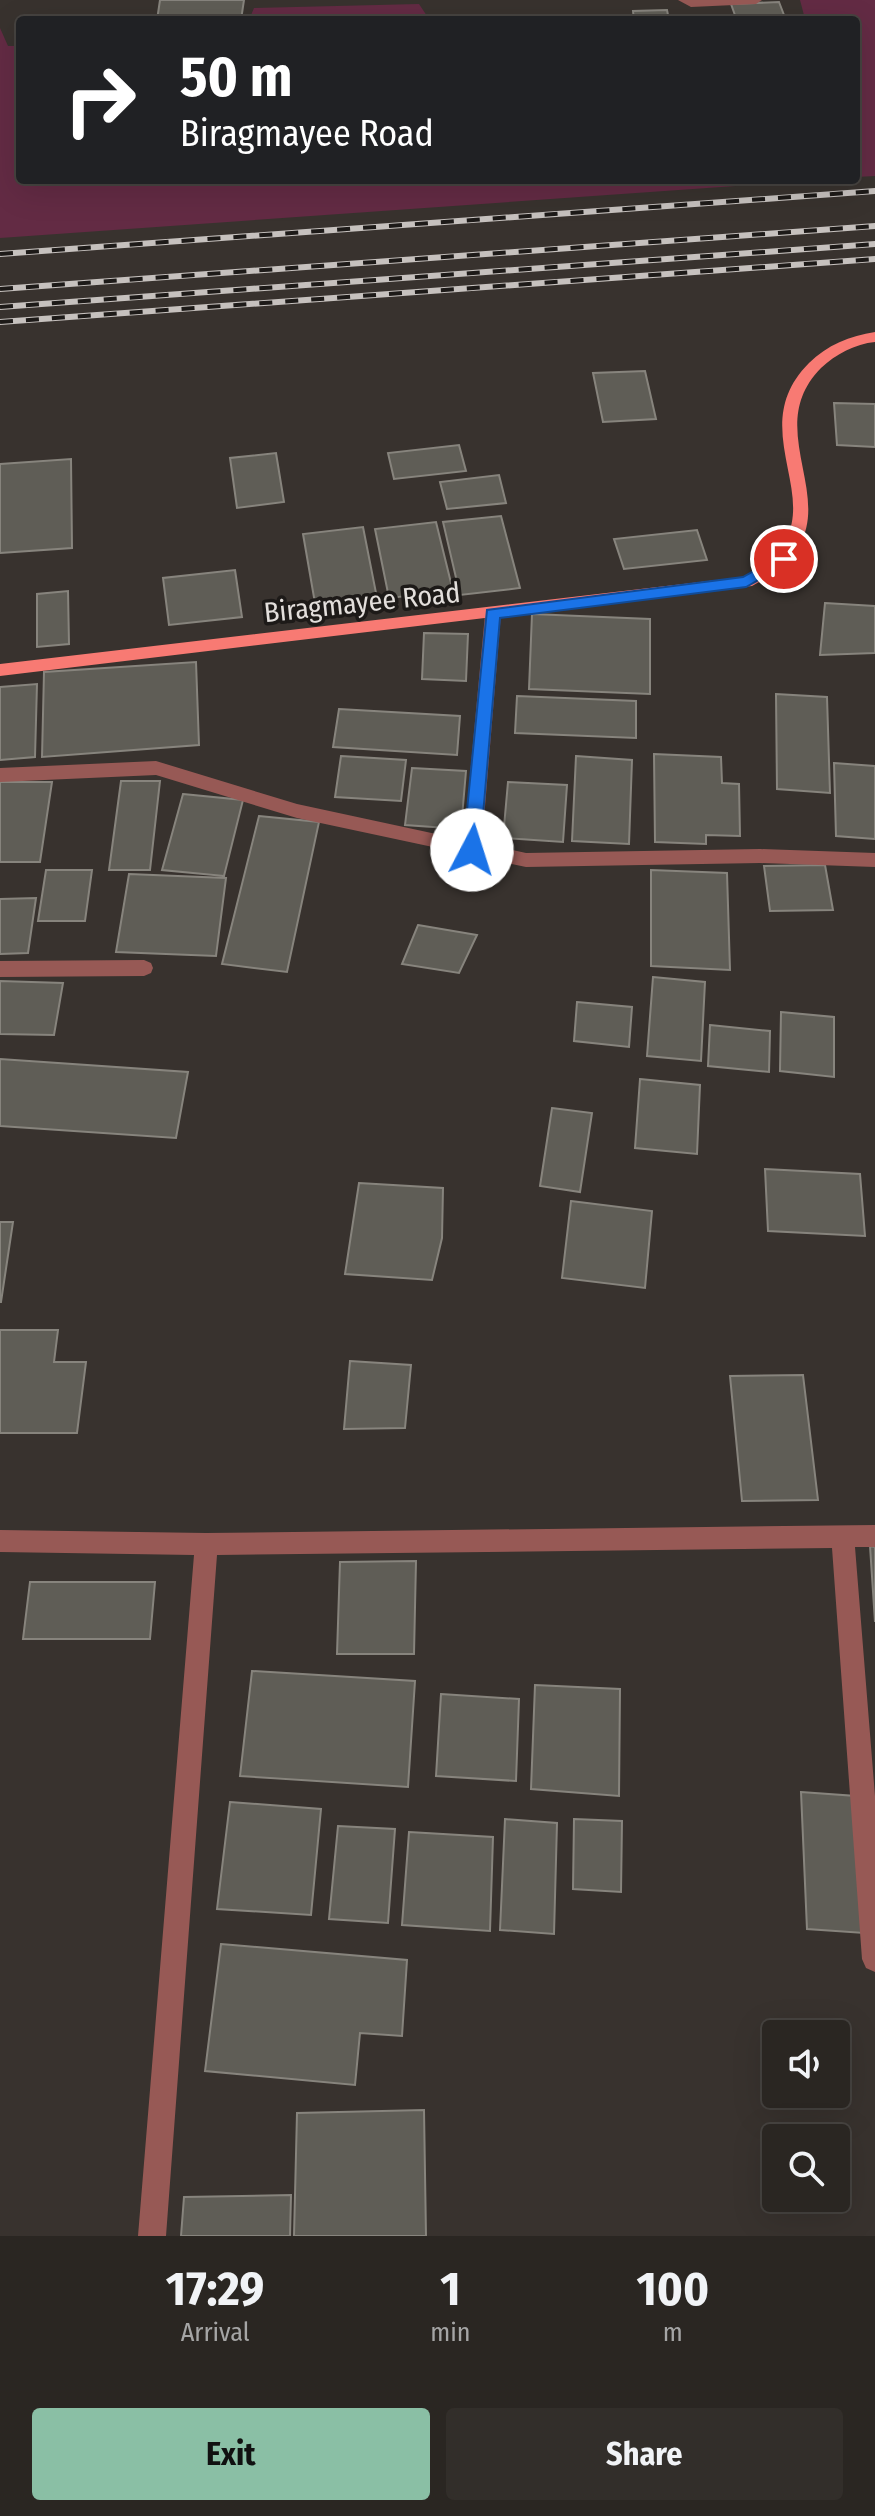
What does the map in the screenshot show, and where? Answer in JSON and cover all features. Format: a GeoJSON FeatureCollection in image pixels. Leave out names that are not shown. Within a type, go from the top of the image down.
{"type":"FeatureCollection","features":[{"type":"Feature","properties":{"kind":"main road","name":"Biragmayee Road"},"geometry":{"type":"LineString","coordinates":[[0,670],[746,582],[784,559],[798,534],[801,510],[787,409],[809,369],[838,347],[875,337]]}},
{"type":"Feature","properties":{"kind":"street"},"geometry":{"type":"LineString","coordinates":[[684,0],[691,3],[756,0]]}},
{"type":"Feature","properties":{"kind":"street"},"geometry":{"type":"LineString","coordinates":[[472,850],[493,614]]}},
{"type":"Feature","properties":{"kind":"street"},"geometry":{"type":"LineString","coordinates":[[0,775],[156,768],[297,811],[526,860],[732,856],[875,860]]}},
{"type":"Feature","properties":{"kind":"street"},"geometry":{"type":"LineString","coordinates":[[0,969],[144,968]]}},
{"type":"Feature","properties":{"kind":"street"},"geometry":{"type":"LineString","coordinates":[[0,1541],[206,1544],[875,1536]]}},
{"type":"Feature","properties":{"kind":"street"},"geometry":{"type":"LineString","coordinates":[[843,1537],[875,1959]]}},
{"type":"Feature","properties":{"kind":"street"},"geometry":{"type":"LineString","coordinates":[[152,2236],[206,1544]]}},
{"type":"Feature","properties":{"kind":"shaded area"},"geometry":{"type":"Polygon","coordinates":[[[800,0],[875,0],[875,176],[860,177],[860,16],[804,16],[800,0]]]}},
{"type":"Feature","properties":{"kind":"shaded area"},"geometry":{"type":"Polygon","coordinates":[[[419,4],[427,16],[251,16],[254,8],[419,4]]]}},
{"type":"Feature","properties":{"kind":"shaded area"},"geometry":{"type":"Polygon","coordinates":[[[0,28],[8,46],[16,46],[16,184],[763,184],[0,238],[0,28]]]}},
{"type":"Feature","properties":{"kind":"building"},"geometry":{"type":"Polygon","coordinates":[[[160,0],[244,0],[242,16],[158,16],[160,0]]]}},
{"type":"Feature","properties":{"kind":"building"},"geometry":{"type":"Polygon","coordinates":[[[779,2],[784,15],[735,16],[731,4],[779,2]]]}},
{"type":"Feature","properties":{"kind":"building"},"geometry":{"type":"Polygon","coordinates":[[[667,10],[668,16],[634,16],[633,11],[667,10]]]}},
{"type":"Feature","properties":{"kind":"building"},"geometry":{"type":"Polygon","coordinates":[[[645,371],[656,419],[603,422],[593,373],[645,371]]]}},
{"type":"Feature","properties":{"kind":"building"},"geometry":{"type":"Polygon","coordinates":[[[834,403],[875,404],[875,447],[837,445],[834,403]]]}},
{"type":"Feature","properties":{"kind":"building"},"geometry":{"type":"Polygon","coordinates":[[[459,445],[466,471],[394,479],[388,453],[459,445]]]}},
{"type":"Feature","properties":{"kind":"building"},"geometry":{"type":"Polygon","coordinates":[[[276,453],[284,502],[237,508],[230,458],[276,453]]]}},
{"type":"Feature","properties":{"kind":"building"},"geometry":{"type":"Polygon","coordinates":[[[71,459],[72,548],[0,553],[0,464],[71,459]]]}},
{"type":"Feature","properties":{"kind":"building"},"geometry":{"type":"Polygon","coordinates":[[[499,475],[506,503],[447,509],[440,482],[499,475]]]}},
{"type":"Feature","properties":{"kind":"building"},"geometry":{"type":"Polygon","coordinates":[[[501,516],[520,588],[460,595],[443,522],[501,516]]]}},
{"type":"Feature","properties":{"kind":"building"},"geometry":{"type":"Polygon","coordinates":[[[436,522],[453,591],[389,598],[375,529],[436,522]]]}},
{"type":"Feature","properties":{"kind":"building"},"geometry":{"type":"Polygon","coordinates":[[[363,527],[378,603],[316,609],[303,534],[363,527]]]}},
{"type":"Feature","properties":{"kind":"building"},"geometry":{"type":"Polygon","coordinates":[[[697,530],[707,560],[624,569],[614,539],[697,530]]]}},
{"type":"Feature","properties":{"kind":"building"},"geometry":{"type":"Polygon","coordinates":[[[235,570],[242,617],[169,625],[163,578],[235,570]]]}},
{"type":"Feature","properties":{"kind":"building"},"geometry":{"type":"Polygon","coordinates":[[[68,591],[69,644],[37,647],[37,594],[68,591]]]}},
{"type":"Feature","properties":{"kind":"building"},"geometry":{"type":"Polygon","coordinates":[[[825,603],[875,606],[875,653],[820,655],[825,603]]]}},
{"type":"Feature","properties":{"kind":"building"},"geometry":{"type":"Polygon","coordinates":[[[532,614],[650,619],[650,694],[529,689],[532,614]]]}},
{"type":"Feature","properties":{"kind":"building"},"geometry":{"type":"Polygon","coordinates":[[[424,633],[468,634],[466,681],[422,679],[424,633]]]}},
{"type":"Feature","properties":{"kind":"building"},"geometry":{"type":"Polygon","coordinates":[[[196,662],[199,745],[42,757],[44,672],[196,662]]]}},
{"type":"Feature","properties":{"kind":"building"},"geometry":{"type":"Polygon","coordinates":[[[37,684],[35,757],[0,760],[0,687],[37,684]]]}},
{"type":"Feature","properties":{"kind":"building"},"geometry":{"type":"Polygon","coordinates":[[[776,694],[827,697],[830,793],[777,789],[776,694]]]}},
{"type":"Feature","properties":{"kind":"building"},"geometry":{"type":"Polygon","coordinates":[[[517,696],[636,701],[636,738],[515,733],[517,696]]]}},
{"type":"Feature","properties":{"kind":"building"},"geometry":{"type":"Polygon","coordinates":[[[339,709],[460,716],[457,755],[333,747],[339,709]]]}},
{"type":"Feature","properties":{"kind":"building"},"geometry":{"type":"Polygon","coordinates":[[[654,754],[721,757],[722,783],[739,784],[740,836],[706,835],[706,844],[655,842],[654,754]]]}},
{"type":"Feature","properties":{"kind":"building"},"geometry":{"type":"Polygon","coordinates":[[[341,756],[406,760],[401,801],[335,797],[341,756]]]}},
{"type":"Feature","properties":{"kind":"building"},"geometry":{"type":"Polygon","coordinates":[[[576,756],[632,760],[629,844],[572,841],[576,756]]]}},
{"type":"Feature","properties":{"kind":"building"},"geometry":{"type":"Polygon","coordinates":[[[834,763],[875,766],[875,839],[836,836],[834,763]]]}},
{"type":"Feature","properties":{"kind":"building"},"geometry":{"type":"Polygon","coordinates":[[[412,768],[466,771],[461,829],[405,825],[412,768]]]}},
{"type":"Feature","properties":{"kind":"building"},"geometry":{"type":"Polygon","coordinates":[[[121,781],[160,781],[150,870],[109,870],[121,781]]]}},
{"type":"Feature","properties":{"kind":"building"},"geometry":{"type":"Polygon","coordinates":[[[0,782],[52,782],[40,862],[0,862],[0,782]]]}},
{"type":"Feature","properties":{"kind":"building"},"geometry":{"type":"Polygon","coordinates":[[[508,782],[567,785],[563,842],[503,838],[508,782]]]}},
{"type":"Feature","properties":{"kind":"building"},"geometry":{"type":"Polygon","coordinates":[[[183,794],[243,800],[224,876],[162,870],[183,794]]]}},
{"type":"Feature","properties":{"kind":"building"},"geometry":{"type":"Polygon","coordinates":[[[259,816],[319,822],[287,972],[222,964],[259,816]]]}},
{"type":"Feature","properties":{"kind":"building"},"geometry":{"type":"Polygon","coordinates":[[[825,865],[833,910],[770,911],[764,866],[825,865]]]}},
{"type":"Feature","properties":{"kind":"building"},"geometry":{"type":"Polygon","coordinates":[[[46,870],[92,870],[85,921],[38,921],[46,870]]]}},
{"type":"Feature","properties":{"kind":"building"},"geometry":{"type":"Polygon","coordinates":[[[651,870],[727,873],[730,970],[651,966],[651,870]]]}},
{"type":"Feature","properties":{"kind":"building"},"geometry":{"type":"Polygon","coordinates":[[[129,874],[226,878],[216,956],[116,952],[129,874]]]}},
{"type":"Feature","properties":{"kind":"building"},"geometry":{"type":"Polygon","coordinates":[[[36,898],[28,953],[0,954],[0,899],[36,898]]]}},
{"type":"Feature","properties":{"kind":"building"},"geometry":{"type":"Polygon","coordinates":[[[418,925],[477,935],[459,973],[402,964],[418,925]]]}},
{"type":"Feature","properties":{"kind":"building"},"geometry":{"type":"Polygon","coordinates":[[[653,977],[705,982],[701,1061],[647,1056],[653,977]]]}},
{"type":"Feature","properties":{"kind":"building"},"geometry":{"type":"Polygon","coordinates":[[[0,981],[63,983],[54,1035],[0,1034],[0,981]]]}},
{"type":"Feature","properties":{"kind":"building"},"geometry":{"type":"Polygon","coordinates":[[[577,1002],[632,1007],[629,1047],[574,1041],[577,1002]]]}},
{"type":"Feature","properties":{"kind":"building"},"geometry":{"type":"Polygon","coordinates":[[[781,1012],[834,1017],[834,1077],[780,1071],[781,1012]]]}},
{"type":"Feature","properties":{"kind":"building"},"geometry":{"type":"Polygon","coordinates":[[[710,1025],[770,1031],[769,1072],[708,1066],[710,1025]]]}},
{"type":"Feature","properties":{"kind":"building"},"geometry":{"type":"Polygon","coordinates":[[[0,1059],[188,1072],[176,1138],[0,1126],[0,1059]]]}},
{"type":"Feature","properties":{"kind":"building"},"geometry":{"type":"Polygon","coordinates":[[[640,1079],[700,1085],[697,1154],[635,1148],[640,1079]]]}},
{"type":"Feature","properties":{"kind":"building"},"geometry":{"type":"Polygon","coordinates":[[[552,1108],[592,1113],[580,1192],[540,1186],[552,1108]]]}},
{"type":"Feature","properties":{"kind":"building"},"geometry":{"type":"Polygon","coordinates":[[[765,1169],[860,1174],[865,1236],[768,1231],[765,1169]]]}},
{"type":"Feature","properties":{"kind":"building"},"geometry":{"type":"Polygon","coordinates":[[[359,1183],[443,1188],[442,1238],[432,1280],[345,1274],[359,1183]]]}},
{"type":"Feature","properties":{"kind":"building"},"geometry":{"type":"Polygon","coordinates":[[[571,1201],[652,1211],[645,1288],[562,1278],[571,1201]]]}},
{"type":"Feature","properties":{"kind":"building"},"geometry":{"type":"Polygon","coordinates":[[[0,1222],[13,1222],[1,1302],[0,1302],[0,1222]]]}},
{"type":"Feature","properties":{"kind":"building"},"geometry":{"type":"Polygon","coordinates":[[[0,1330],[58,1330],[54,1362],[86,1362],[77,1433],[0,1433],[0,1330]]]}},
{"type":"Feature","properties":{"kind":"building"},"geometry":{"type":"Polygon","coordinates":[[[350,1361],[411,1365],[405,1428],[344,1429],[350,1361]]]}},
{"type":"Feature","properties":{"kind":"building"},"geometry":{"type":"Polygon","coordinates":[[[803,1375],[818,1500],[742,1501],[730,1376],[803,1375]]]}},
{"type":"Feature","properties":{"kind":"building"},"geometry":{"type":"Polygon","coordinates":[[[870,1546],[875,1547],[875,1622],[870,1546]]]}},
{"type":"Feature","properties":{"kind":"building"},"geometry":{"type":"Polygon","coordinates":[[[416,1561],[414,1654],[337,1654],[340,1562],[416,1561]]]}},
{"type":"Feature","properties":{"kind":"building"},"geometry":{"type":"Polygon","coordinates":[[[30,1582],[155,1582],[150,1639],[23,1639],[30,1582]]]}},
{"type":"Feature","properties":{"kind":"building"},"geometry":{"type":"Polygon","coordinates":[[[252,1671],[415,1681],[408,1787],[240,1776],[252,1671]]]}},
{"type":"Feature","properties":{"kind":"building"},"geometry":{"type":"Polygon","coordinates":[[[535,1685],[620,1689],[619,1796],[531,1789],[535,1685]]]}},
{"type":"Feature","properties":{"kind":"building"},"geometry":{"type":"Polygon","coordinates":[[[441,1694],[519,1699],[516,1781],[436,1776],[441,1694]]]}},
{"type":"Feature","properties":{"kind":"building"},"geometry":{"type":"Polygon","coordinates":[[[801,1792],[856,1796],[864,1933],[807,1929],[801,1792]]]}},
{"type":"Feature","properties":{"kind":"building"},"geometry":{"type":"Polygon","coordinates":[[[230,1802],[321,1809],[311,1915],[217,1909],[230,1802]]]}},
{"type":"Feature","properties":{"kind":"building"},"geometry":{"type":"Polygon","coordinates":[[[505,1819],[557,1823],[554,1934],[500,1930],[505,1819]]]}},
{"type":"Feature","properties":{"kind":"building"},"geometry":{"type":"Polygon","coordinates":[[[574,1819],[622,1821],[621,1892],[573,1889],[574,1819]]]}},
{"type":"Feature","properties":{"kind":"building"},"geometry":{"type":"Polygon","coordinates":[[[338,1826],[395,1829],[388,1923],[329,1919],[338,1826]]]}},
{"type":"Feature","properties":{"kind":"building"},"geometry":{"type":"Polygon","coordinates":[[[409,1832],[493,1837],[490,1931],[402,1925],[409,1832]]]}},
{"type":"Feature","properties":{"kind":"building"},"geometry":{"type":"Polygon","coordinates":[[[221,1944],[407,1960],[402,2036],[360,2033],[355,2085],[205,2071],[221,1944]]]}},
{"type":"Feature","properties":{"kind":"building"},"geometry":{"type":"Polygon","coordinates":[[[424,2110],[426,2236],[294,2236],[297,2113],[424,2110]]]}},
{"type":"Feature","properties":{"kind":"building"},"geometry":{"type":"Polygon","coordinates":[[[291,2195],[290,2236],[181,2236],[184,2197],[291,2195]]]}},
{"type":"Feature","properties":{"kind":"railway"},"geometry":{"type":"LineString","coordinates":[[0,254],[875,191]]}},
{"type":"Feature","properties":{"kind":"railway"},"geometry":{"type":"LineString","coordinates":[[0,289],[875,226]]}},
{"type":"Feature","properties":{"kind":"railway"},"geometry":{"type":"LineString","coordinates":[[0,307],[875,244]]}},
{"type":"Feature","properties":{"kind":"railway"},"geometry":{"type":"LineString","coordinates":[[0,322],[875,259]]}},
{"type":"Feature","properties":{"kind":"route"},"geometry":{"type":"LineString","coordinates":[[472,850],[493,614],[746,582],[784,559]]}}]}
